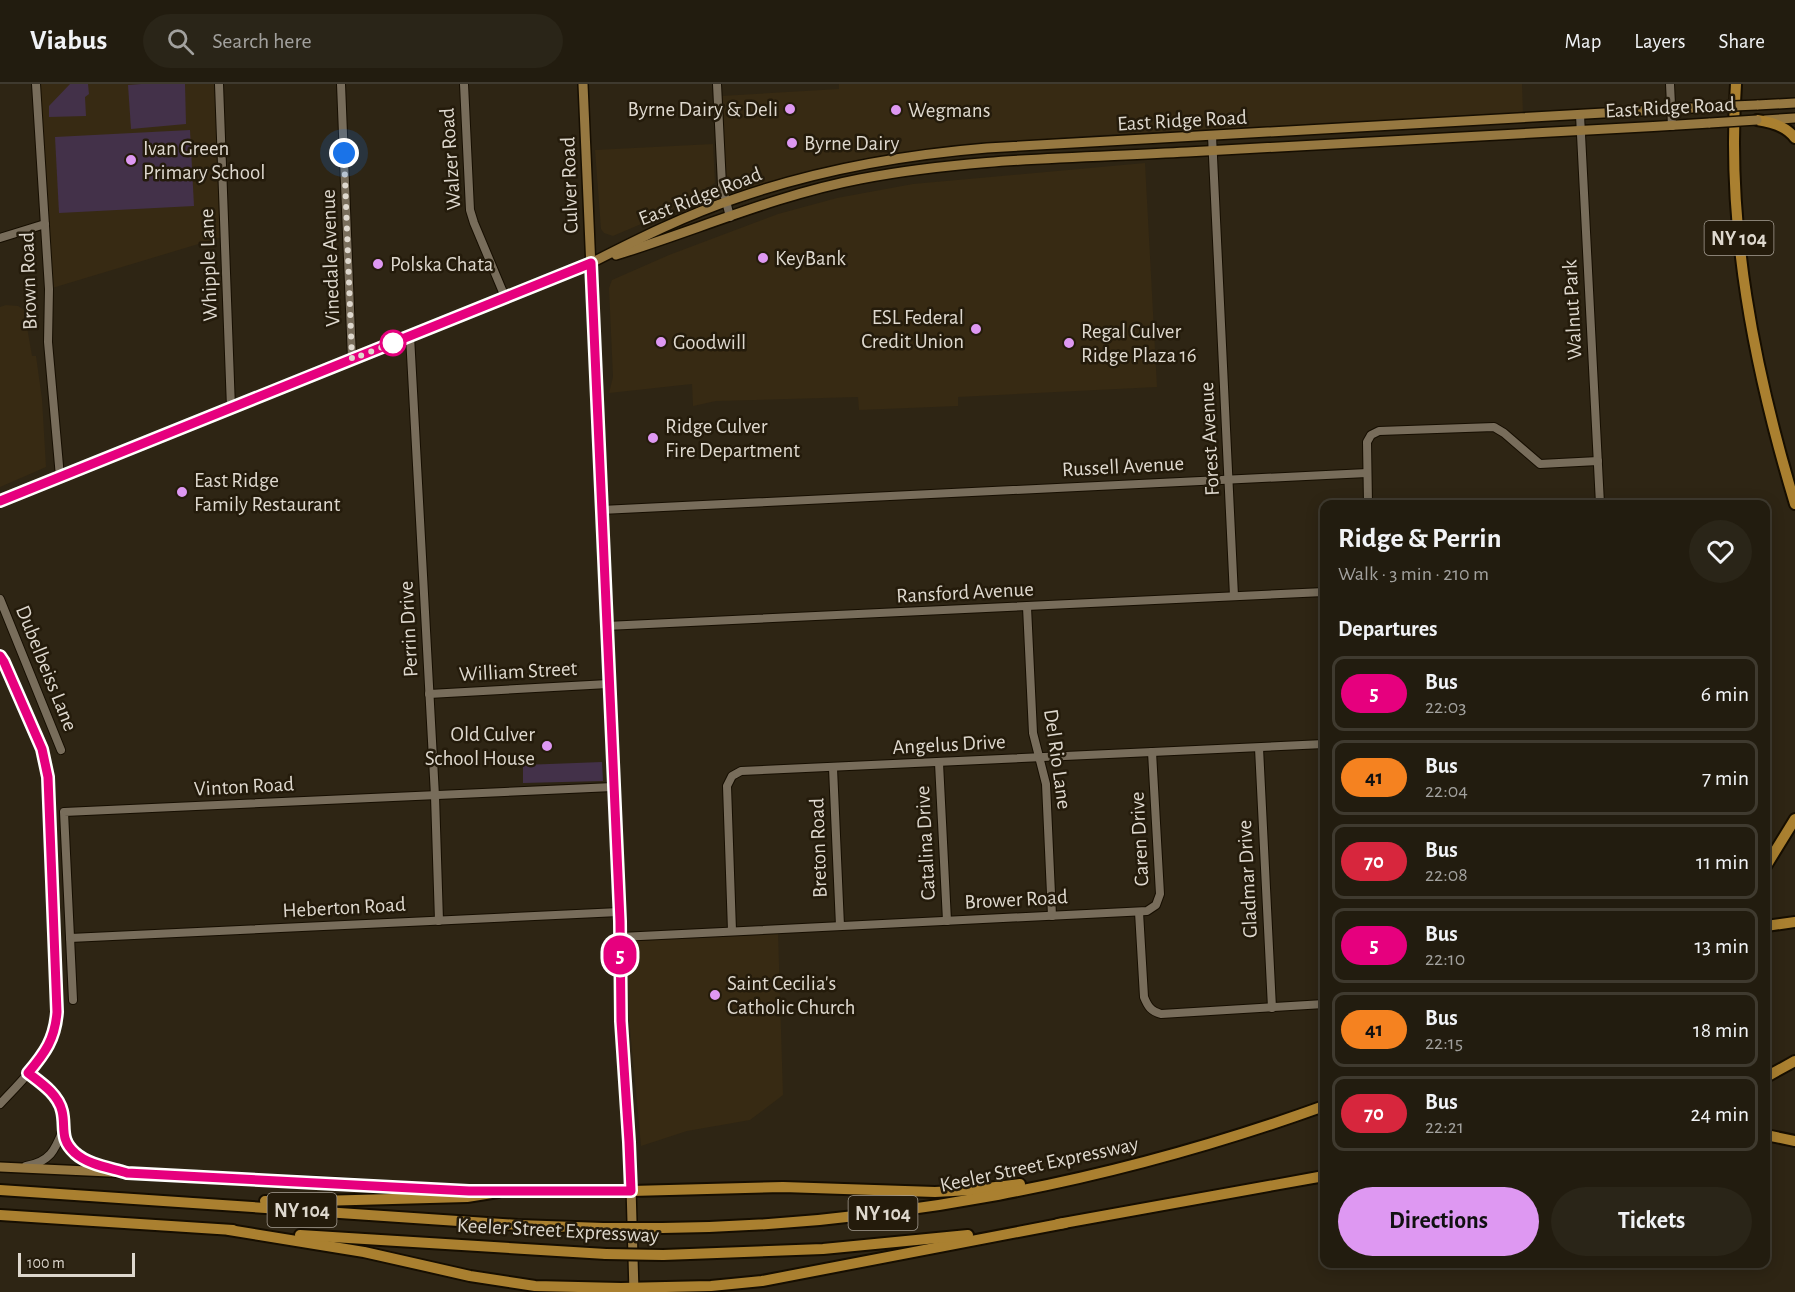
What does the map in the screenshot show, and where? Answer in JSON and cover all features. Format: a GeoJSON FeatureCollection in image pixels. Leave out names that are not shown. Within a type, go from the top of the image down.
{"type":"FeatureCollection","features":[{"type":"Feature","properties":{"kind":"highway","name":"NY 104"},"geometry":{"type":"LineString","coordinates":[[1736,84],[1735,185],[1744,279],[1760,371],[1794,503]]}},
{"type":"Feature","properties":{"kind":"highway"},"geometry":{"type":"LineString","coordinates":[[1757,120],[1780,126],[1795,138]]}},
{"type":"Feature","properties":{"kind":"highway"},"geometry":{"type":"LineString","coordinates":[[1770,860],[1795,819]]}},
{"type":"Feature","properties":{"kind":"highway"},"geometry":{"type":"LineString","coordinates":[[1770,925],[1795,922]]}},
{"type":"Feature","properties":{"kind":"highway"},"geometry":{"type":"LineString","coordinates":[[1770,1075],[1795,1061]]}},
{"type":"Feature","properties":{"kind":"highway","name":"Keeler Street Expressway"},"geometry":{"type":"LineString","coordinates":[[0,1190],[507,1224],[662,1228],[772,1223],[890,1212],[990,1197],[1100,1172],[1214,1142],[1320,1107]]}},
{"type":"Feature","properties":{"kind":"highway"},"geometry":{"type":"LineString","coordinates":[[1770,1136],[1795,1141]]}},
{"type":"Feature","properties":{"kind":"highway"},"geometry":{"type":"LineString","coordinates":[[631,1191],[783,1187],[959,1191],[1028,1184],[1100,1172]]}},
{"type":"Feature","properties":{"kind":"highway","name":"Keeler Street Expressway"},"geometry":{"type":"LineString","coordinates":[[0,1215],[542,1251],[663,1255],[851,1247],[947,1238],[1065,1223],[1320,1177]]}},
{"type":"Feature","properties":{"kind":"highway"},"geometry":{"type":"LineString","coordinates":[[162,1200],[332,1201],[467,1197],[498,1192]]}},
{"type":"Feature","properties":{"kind":"highway"},"geometry":{"type":"LineString","coordinates":[[229,1230],[363,1252],[448,1272],[505,1282],[550,1287],[634,1290],[762,1281],[1065,1223]]}},
{"type":"Feature","properties":{"kind":"main road","name":"Culver Road"},"geometry":{"type":"LineString","coordinates":[[583,84],[634,1290]]}},
{"type":"Feature","properties":{"kind":"main road","name":"East Ridge Road"},"geometry":{"type":"LineString","coordinates":[[591,263],[655,231],[764,189],[819,174],[927,154],[1044,144],[1795,103]]}},
{"type":"Feature","properties":{"kind":"main road","name":"East Ridge Road"},"geometry":{"type":"LineString","coordinates":[[0,501],[591,263],[817,189],[857,180],[919,169],[1004,160],[1212,151],[1795,118]]}},
{"type":"Feature","properties":{"kind":"main road"},"geometry":{"type":"LineString","coordinates":[[0,1167],[498,1192],[631,1191]]}},
{"type":"Feature","properties":{"kind":"street","name":"Brown Road"},"geometry":{"type":"LineString","coordinates":[[36,84],[49,289],[48,342],[60,477]]}},
{"type":"Feature","properties":{"kind":"street","name":"Whipple Lane"},"geometry":{"type":"LineString","coordinates":[[219,84],[231,408]]}},
{"type":"Feature","properties":{"kind":"street","name":"Vinedale Avenue"},"geometry":{"type":"LineString","coordinates":[[341,84],[352,359]]}},
{"type":"Feature","properties":{"kind":"street","name":"Walzer Road"},"geometry":{"type":"LineString","coordinates":[[464,84],[470,210],[505,297]]}},
{"type":"Feature","properties":{"kind":"street"},"geometry":{"type":"LineString","coordinates":[[717,84],[722,185],[730,217]]}},
{"type":"Feature","properties":{"kind":"street"},"geometry":{"type":"LineString","coordinates":[[1670,84],[1672,126]]}},
{"type":"Feature","properties":{"kind":"street","name":"Walnut Park"},"geometry":{"type":"LineString","coordinates":[[1580,115],[1600,500]]}},
{"type":"Feature","properties":{"kind":"street","name":"Forest Avenue"},"geometry":{"type":"LineString","coordinates":[[1212,136],[1234,596]]}},
{"type":"Feature","properties":{"kind":"street"},"geometry":{"type":"LineString","coordinates":[[0,238],[45,224]]}},
{"type":"Feature","properties":{"kind":"street","name":"Perrin Drive"},"geometry":{"type":"LineString","coordinates":[[410,336],[435,796],[439,921]]}},
{"type":"Feature","properties":{"kind":"street"},"geometry":{"type":"LineString","coordinates":[[1368,500],[1366,448],[1368,438],[1375,432],[1383,430],[1494,427],[1540,464],[1598,461]]}},
{"type":"Feature","properties":{"kind":"street","name":"Russell Avenue"},"geometry":{"type":"LineString","coordinates":[[601,510],[1367,473]]}},
{"type":"Feature","properties":{"kind":"street","name":"Ransford Avenue"},"geometry":{"type":"LineString","coordinates":[[606,626],[1320,592]]}},
{"type":"Feature","properties":{"kind":"street","name":"Dubelbeiss Lane"},"geometry":{"type":"LineString","coordinates":[[0,599],[61,750]]}},
{"type":"Feature","properties":{"kind":"street","name":"Del Rio Lane"},"geometry":{"type":"LineString","coordinates":[[1027,607],[1033,733],[1046,784],[1052,916]]}},
{"type":"Feature","properties":{"kind":"street"},"geometry":{"type":"LineString","coordinates":[[0,656],[42,749],[48,777],[57,1012],[51,1040],[44,1054],[0,1104]]}},
{"type":"Feature","properties":{"kind":"street","name":"William Street"},"geometry":{"type":"LineString","coordinates":[[429,694],[608,684]]}},
{"type":"Feature","properties":{"kind":"street","name":"Angelus Drive"},"geometry":{"type":"LineString","coordinates":[[732,931],[726,798],[729,781],[741,771],[1320,744]]}},
{"type":"Feature","properties":{"kind":"street","name":"Gladmar Drive"},"geometry":{"type":"LineString","coordinates":[[1259,748],[1272,1008]]}},
{"type":"Feature","properties":{"kind":"street","name":"Caren Drive"},"geometry":{"type":"LineString","coordinates":[[1139,912],[1152,909],[1160,894],[1152,752]]}},
{"type":"Feature","properties":{"kind":"street","name":"Catalina Drive"},"geometry":{"type":"LineString","coordinates":[[939,763],[947,921]]}},
{"type":"Feature","properties":{"kind":"street","name":"Breton Road"},"geometry":{"type":"LineString","coordinates":[[833,768],[840,926]]}},
{"type":"Feature","properties":{"kind":"street","name":"Vinton Road"},"geometry":{"type":"LineString","coordinates":[[73,1000],[64,812],[613,787]]}},
{"type":"Feature","properties":{"kind":"street","name":"Heberton Road"},"geometry":{"type":"LineString","coordinates":[[70,938],[619,912]]}},
{"type":"Feature","properties":{"kind":"street"},"geometry":{"type":"LineString","coordinates":[[1139,912],[1144,997],[1153,1011],[1161,1014],[1320,1004]]}},
{"type":"Feature","properties":{"kind":"street","name":"Brower Road"},"geometry":{"type":"LineString","coordinates":[[620,937],[1139,912]]}},
{"type":"Feature","properties":{"kind":"street"},"geometry":{"type":"LineString","coordinates":[[28,1073],[47,1088],[62,1110],[63,1130],[67,1143],[75,1153],[86,1160],[127,1173]]}},
{"type":"Feature","properties":{"kind":"street"},"geometry":{"type":"LineString","coordinates":[[13,1167],[39,1164],[57,1147],[63,1130]]}},
{"type":"Feature","properties":{"kind":"shaded area","name":"Ivan Green Primary School"},"geometry":{"type":"Polygon","coordinates":[[[35,84],[219,84],[225,236],[49,289],[35,84]]]}},
{"type":"Feature","properties":{"kind":"shaded area"},"geometry":{"type":"Polygon","coordinates":[[[70,84],[88,84],[89,94],[85,97],[86,116],[49,117],[49,106],[70,84]]]}},
{"type":"Feature","properties":{"kind":"shaded area"},"geometry":{"type":"Polygon","coordinates":[[[185,84],[186,124],[131,129],[128,85],[185,84]]]}},
{"type":"Feature","properties":{"kind":"shaded area"},"geometry":{"type":"Polygon","coordinates":[[[839,84],[1522,84],[1523,114],[1099,135],[939,147],[837,165],[744,190],[732,188],[726,180],[721,96],[839,89],[839,84]]]}},
{"type":"Feature","properties":{"kind":"shaded area"},"geometry":{"type":"Polygon","coordinates":[[[190,130],[194,206],[59,213],[55,137],[190,130]]]}},
{"type":"Feature","properties":{"kind":"shaded area"},"geometry":{"type":"Polygon","coordinates":[[[713,144],[715,183],[660,216],[613,236],[604,233],[601,229],[595,150],[713,144]]]}},
{"type":"Feature","properties":{"kind":"shaded area"},"geometry":{"type":"Polygon","coordinates":[[[1145,163],[1157,387],[958,397],[958,406],[859,410],[858,397],[716,401],[693,406],[692,384],[609,393],[613,377],[609,288],[612,280],[669,255],[778,214],[837,198],[913,184],[1145,163]]]}},
{"type":"Feature","properties":{"kind":"shaded area"},"geometry":{"type":"Polygon","coordinates":[[[18,306],[24,310],[32,356],[36,356],[42,399],[46,467],[0,487],[0,307],[18,306]]]}},
{"type":"Feature","properties":{"kind":"shaded area"},"geometry":{"type":"Polygon","coordinates":[[[602,762],[603,781],[523,783],[523,765],[602,762]]]}},
{"type":"Feature","properties":{"kind":"shaded area"},"geometry":{"type":"Polygon","coordinates":[[[778,932],[783,1095],[750,1120],[687,1131],[641,1146],[629,1018],[627,946],[633,940],[778,932]]]}},
{"type":"Feature","properties":{"kind":"bus line","name":"5"},"geometry":{"type":"LineString","coordinates":[[0,501],[591,263],[620,921],[621,1025],[631,1191],[469,1191],[127,1173],[86,1160],[75,1153],[67,1143],[63,1130],[62,1110],[47,1088],[28,1073],[44,1054],[51,1040],[57,1012],[48,777],[42,749],[0,656]]}},
{"type":"Feature","properties":{"kind":"place","name":"Byrne Dairy & Deli"},"geometry":{"type":"Point","coordinates":[790,109]}},
{"type":"Feature","properties":{"kind":"place","name":"Wegmans"},"geometry":{"type":"Point","coordinates":[896,110]}},
{"type":"Feature","properties":{"kind":"place","name":"Byrne Dairy"},"geometry":{"type":"Point","coordinates":[792,143]}},
{"type":"Feature","properties":{"kind":"place","name":"Ivan Green Primary School"},"geometry":{"type":"Point","coordinates":[131,160]}},
{"type":"Feature","properties":{"kind":"place","name":"KeyBank"},"geometry":{"type":"Point","coordinates":[763,258]}},
{"type":"Feature","properties":{"kind":"place","name":"Polska Chata"},"geometry":{"type":"Point","coordinates":[378,264]}},
{"type":"Feature","properties":{"kind":"place","name":"ESL Federal Credit Union"},"geometry":{"type":"Point","coordinates":[976,329]}},
{"type":"Feature","properties":{"kind":"place","name":"Goodwill"},"geometry":{"type":"Point","coordinates":[661,342]}},
{"type":"Feature","properties":{"kind":"place","name":"Regal Culver Ridge Plaza 16"},"geometry":{"type":"Point","coordinates":[1069,343]}},
{"type":"Feature","properties":{"kind":"place","name":"Ridge Culver Fire Department"},"geometry":{"type":"Point","coordinates":[653,438]}},
{"type":"Feature","properties":{"kind":"place","name":"East Ridge Family Restaurant"},"geometry":{"type":"Point","coordinates":[182,492]}},
{"type":"Feature","properties":{"kind":"place","name":"Old Culver School House"},"geometry":{"type":"Point","coordinates":[547,746]}},
{"type":"Feature","properties":{"kind":"place","name":"Saint Cecilia's Catholic Church"},"geometry":{"type":"Point","coordinates":[715,995]}},
{"type":"Feature","properties":{"kind":"route"},"geometry":{"type":"LineString","coordinates":[[344,153],[352,359],[393,343]]}}]}
